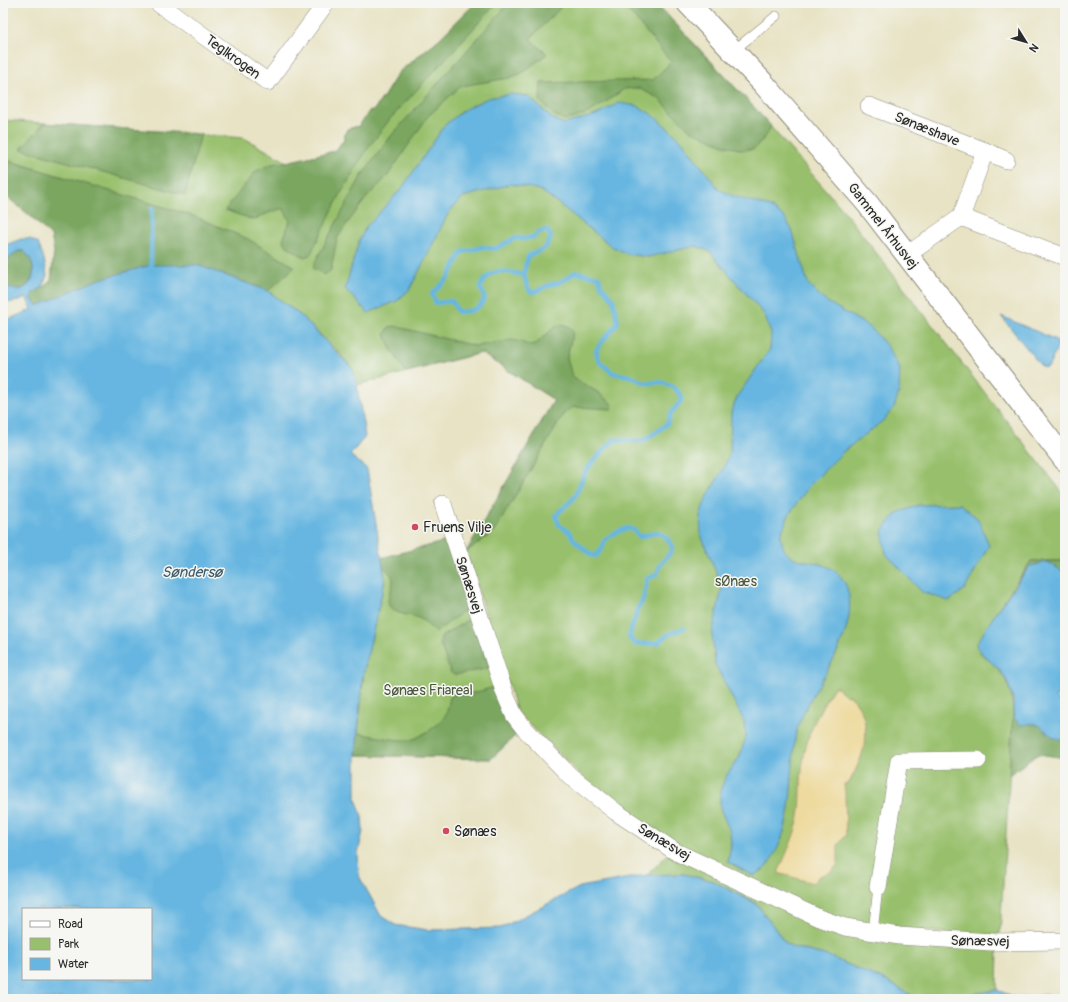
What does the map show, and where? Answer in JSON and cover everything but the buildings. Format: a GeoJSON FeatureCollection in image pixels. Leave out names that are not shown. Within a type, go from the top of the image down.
{"type":"FeatureCollection","features":[{"type":"Feature","properties":{"kind":"street","name":"Teglkrogen"},"geometry":{"type":"LineString","coordinates":[[158,3],[268,82],[326,3]]}},
{"type":"Feature","properties":{"kind":"street","name":"Gammel Århusvej"},"geometry":{"type":"LineString","coordinates":[[688,3],[733,51],[867,203],[954,316],[1063,463]]}},
{"type":"Feature","properties":{"kind":"street","name":"Sønæshave"},"geometry":{"type":"LineString","coordinates":[[869,106],[1006,160]]}},
{"type":"Feature","properties":{"kind":"street"},"geometry":{"type":"LineString","coordinates":[[907,255],[961,217],[985,151]]}},
{"type":"Feature","properties":{"kind":"street"},"geometry":{"type":"LineString","coordinates":[[961,217],[1065,257]]}},
{"type":"Feature","properties":{"kind":"street","name":"Sønæsvej"},"geometry":{"type":"LineString","coordinates":[[443,504],[510,707],[514,715],[524,728],[569,775],[616,812],[676,852],[819,918],[845,927],[899,936],[957,940],[991,942],[1065,941]]}},
{"type":"Feature","properties":{"kind":"street"},"geometry":{"type":"LineString","coordinates":[[878,887],[899,760],[978,760]]}},
{"type":"Feature","properties":{"kind":"lane"},"geometry":{"type":"LineString","coordinates":[[733,51],[776,16]]}},
{"type":"Feature","properties":{"kind":"lane"},"geometry":{"type":"LineString","coordinates":[[873,932],[878,887]]}},
{"type":"Feature","properties":{"kind":"green space","name":"sØnæs"},"geometry":{"type":"Polygon","coordinates":[[[475,3],[656,3],[750,103],[843,210],[1065,496],[1065,561],[1031,561],[996,612],[980,653],[995,666],[1005,680],[1011,695],[1013,715],[1000,934],[978,937],[842,921],[686,850],[597,792],[517,712],[466,552],[554,400],[481,353],[357,385],[352,368],[341,355],[300,315],[268,291],[151,265],[65,294],[66,178],[3,159],[3,120],[244,138],[287,162],[335,151],[343,141],[347,129],[359,126],[370,110],[373,111],[399,72],[438,40],[475,3]]]}},
{"type":"Feature","properties":{"kind":"green space"},"geometry":{"type":"Polygon","coordinates":[[[475,3],[497,3],[390,119],[366,151],[340,195],[310,255],[304,257],[287,246],[283,240],[290,221],[283,208],[254,220],[225,210],[256,171],[271,164],[335,151],[343,141],[347,129],[359,126],[370,110],[373,111],[399,72],[438,40],[475,3]]]}},
{"type":"Feature","properties":{"kind":"green space"},"geometry":{"type":"Polygon","coordinates":[[[509,3],[565,3],[530,39],[547,54],[522,73],[509,78],[461,86],[428,116],[387,177],[368,196],[343,229],[337,239],[331,270],[324,275],[313,268],[362,175],[391,136],[509,3]]]}},
{"type":"Feature","properties":{"kind":"green space"},"geometry":{"type":"Polygon","coordinates":[[[622,3],[656,3],[771,126],[766,136],[754,149],[742,150],[724,145],[690,130],[658,98],[638,88],[624,89],[590,112],[565,120],[554,115],[540,101],[541,83],[653,80],[671,62],[622,3]]]}},
{"type":"Feature","properties":{"kind":"green space"},"geometry":{"type":"Polygon","coordinates":[[[44,123],[201,134],[185,195],[21,149],[44,123]]]}},
{"type":"Feature","properties":{"kind":"green space"},"geometry":{"type":"Polygon","coordinates":[[[3,159],[194,216],[248,239],[295,267],[268,291],[197,265],[97,280],[37,306],[31,297],[33,293],[42,288],[51,280],[54,251],[51,236],[28,214],[3,194],[3,159]]]}},
{"type":"Feature","properties":{"kind":"green space"},"geometry":{"type":"Polygon","coordinates":[[[18,251],[24,251],[30,258],[33,266],[33,274],[30,281],[26,286],[20,289],[12,288],[3,284],[3,263],[18,251]]]}},
{"type":"Feature","properties":{"kind":"green space"},"geometry":{"type":"Polygon","coordinates":[[[562,324],[568,326],[573,332],[567,357],[572,377],[599,393],[612,404],[612,409],[574,407],[565,412],[494,532],[466,552],[554,400],[481,353],[406,372],[390,348],[385,334],[389,327],[394,326],[475,346],[512,340],[528,345],[536,344],[555,326],[562,324]]]}},
{"type":"Feature","properties":{"kind":"green space","name":"Sønæs Friareal"},"geometry":{"type":"Polygon","coordinates":[[[447,541],[520,731],[491,759],[356,755],[364,671],[385,579],[381,558],[447,541]]]}},
{"type":"Feature","properties":{"kind":"green space"},"geometry":{"type":"Polygon","coordinates":[[[447,541],[469,607],[436,632],[424,621],[393,610],[390,607],[388,601],[393,581],[391,575],[383,567],[381,558],[447,541]]]}},
{"type":"Feature","properties":{"kind":"green space"},"geometry":{"type":"Polygon","coordinates":[[[1031,561],[1065,561],[1065,573],[1062,570],[1016,585],[1031,561]]]}},
{"type":"Feature","properties":{"kind":"green space"},"geometry":{"type":"Polygon","coordinates":[[[472,617],[489,668],[455,675],[451,673],[440,644],[441,637],[472,617]]]}},
{"type":"Feature","properties":{"kind":"green space"},"geometry":{"type":"Polygon","coordinates":[[[495,687],[506,720],[517,734],[491,759],[356,755],[358,733],[402,740],[414,739],[433,728],[444,718],[450,697],[457,693],[473,693],[495,687]]]}},
{"type":"Feature","properties":{"kind":"green space"},"geometry":{"type":"Polygon","coordinates":[[[1013,715],[1016,720],[1042,726],[1053,737],[1065,742],[1065,758],[1038,754],[1009,775],[1013,715]]]}},
{"type":"Feature","properties":{"kind":"green space"},"geometry":{"type":"Polygon","coordinates":[[[669,853],[835,928],[998,947],[997,990],[942,999],[918,999],[886,981],[828,956],[792,947],[784,941],[757,904],[713,881],[683,874],[647,875],[669,853]]]}},
{"type":"Feature","properties":{"kind":"sand"},"geometry":{"type":"Polygon","coordinates":[[[835,686],[847,696],[849,695],[859,706],[864,720],[866,736],[863,751],[857,767],[849,783],[844,784],[846,835],[838,845],[838,864],[831,872],[819,876],[813,883],[778,873],[793,838],[799,816],[802,770],[809,736],[817,716],[835,686]]]}},
{"type":"Feature","properties":{"kind":"water"},"geometry":{"type":"Polygon","coordinates":[[[511,94],[528,96],[553,119],[564,124],[596,115],[619,103],[638,106],[654,116],[681,140],[719,189],[733,196],[770,207],[784,217],[792,230],[808,284],[824,300],[870,327],[887,346],[900,369],[899,392],[894,408],[884,420],[844,451],[809,486],[789,515],[780,536],[784,550],[791,556],[821,564],[839,575],[847,588],[850,612],[841,644],[798,726],[787,818],[780,843],[766,867],[753,876],[728,862],[731,845],[730,832],[720,808],[720,791],[726,776],[739,758],[746,737],[744,721],[715,664],[712,634],[722,587],[701,535],[700,515],[706,499],[724,467],[730,452],[731,412],[738,395],[770,349],[771,333],[764,314],[709,251],[696,246],[648,257],[627,254],[611,246],[540,190],[511,184],[463,197],[449,212],[410,289],[397,301],[368,313],[345,289],[359,241],[366,227],[402,188],[445,125],[465,109],[488,98],[511,94]]]}},
{"type":"Feature","properties":{"kind":"water","name":"Søndersø"},"geometry":{"type":"Polygon","coordinates":[[[21,239],[30,239],[38,243],[44,259],[47,275],[42,288],[33,293],[31,297],[37,306],[97,280],[151,265],[197,265],[268,291],[300,315],[352,368],[357,385],[365,437],[350,455],[367,469],[385,579],[362,682],[356,755],[356,798],[362,817],[363,831],[358,853],[359,876],[381,916],[395,925],[428,930],[501,928],[580,887],[646,875],[684,874],[713,881],[757,904],[784,941],[792,947],[828,956],[886,981],[918,999],[3,999],[3,322],[32,309],[26,297],[15,302],[3,301],[3,284],[12,289],[19,290],[26,287],[33,275],[33,267],[30,259],[24,251],[18,251],[3,263],[3,246],[21,239]]]}},
{"type":"Feature","properties":{"kind":"water"},"geometry":{"type":"Polygon","coordinates":[[[1001,316],[1056,340],[1059,344],[1049,366],[1045,368],[1041,366],[1001,316]]]}},
{"type":"Feature","properties":{"kind":"water"},"geometry":{"type":"Polygon","coordinates":[[[960,504],[978,519],[989,545],[965,589],[949,601],[922,592],[886,554],[882,531],[897,513],[919,505],[960,504]]]}},
{"type":"Feature","properties":{"kind":"water"},"geometry":{"type":"Polygon","coordinates":[[[1048,562],[1065,573],[1065,693],[1055,697],[1065,706],[1065,742],[1053,737],[1037,724],[1021,725],[1015,719],[1013,700],[1007,681],[1000,671],[976,645],[996,612],[1030,566],[1048,562]]]}},
{"type":"Feature","properties":{"kind":"water"},"geometry":{"type":"Polygon","coordinates":[[[997,990],[1018,998],[1045,995],[1055,999],[942,999],[997,990]]]}},
{"type":"Feature","properties":{"kind":"waterway"},"geometry":{"type":"LineString","coordinates":[[151,265],[152,208]]}},
{"type":"Feature","properties":{"kind":"waterway"},"geometry":{"type":"LineString","coordinates":[[524,275],[511,272],[499,272],[488,276],[480,287],[485,298],[480,306],[471,311],[458,312],[452,301],[436,303],[432,294],[448,278],[462,252],[483,247],[495,249],[515,238],[524,239],[534,237],[538,232],[547,230],[551,237],[547,245],[540,251],[529,255],[526,265],[524,273],[530,291],[534,292],[549,285],[559,283],[576,272],[599,277],[601,285],[613,299],[618,322],[596,351],[599,361],[613,373],[630,376],[645,383],[661,382],[675,388],[682,397],[681,401],[671,413],[667,424],[655,433],[643,441],[614,440],[598,455],[588,468],[575,496],[556,516],[559,525],[569,532],[574,540],[591,555],[596,556],[603,547],[604,541],[613,534],[627,528],[634,530],[640,537],[657,532],[666,537],[672,546],[671,552],[660,565],[657,574],[647,579],[643,600],[638,608],[629,637],[635,644],[658,643],[669,634],[684,628]]}},
{"type":"Feature","properties":{"kind":"place","name":"Fruens Vilje"},"geometry":{"type":"Point","coordinates":[415,527]}},
{"type":"Feature","properties":{"kind":"place","name":"Sønæs"},"geometry":{"type":"Point","coordinates":[446,831]}}]}
